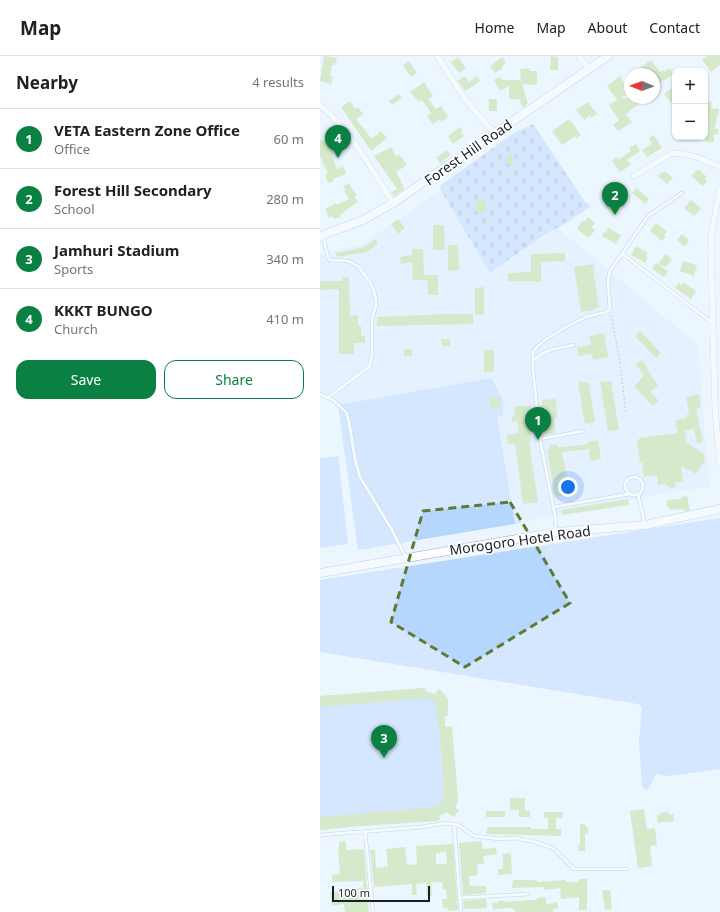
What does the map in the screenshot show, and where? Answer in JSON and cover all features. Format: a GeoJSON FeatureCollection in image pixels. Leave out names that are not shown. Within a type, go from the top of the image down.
{"type":"FeatureCollection","features":[{"type":"Feature","properties":{"kind":"street"},"geometry":{"type":"LineString","coordinates":[[437,56],[464,99],[495,134]]}},
{"type":"Feature","properties":{"kind":"street"},"geometry":{"type":"LineString","coordinates":[[579,56],[589,69]]}},
{"type":"Feature","properties":{"kind":"street","name":"Forest Hill Road"},"geometry":{"type":"LineString","coordinates":[[321,236],[363,220],[393,203],[608,56]]}},
{"type":"Feature","properties":{"kind":"street"},"geometry":{"type":"LineString","coordinates":[[320,106],[336,120],[345,131],[393,203]]}},
{"type":"Feature","properties":{"kind":"street"},"geometry":{"type":"LineString","coordinates":[[634,176],[672,153],[703,158],[720,167]]}},
{"type":"Feature","properties":{"kind":"street"},"geometry":{"type":"LineString","coordinates":[[720,189],[712,230],[711,251],[715,408],[720,464]]}},
{"type":"Feature","properties":{"kind":"street","name":"Morogoro Hotel Road"},"geometry":{"type":"LineString","coordinates":[[320,573],[557,532],[644,525],[720,509]]}},
{"type":"Feature","properties":{"kind":"lane"},"geometry":{"type":"LineString","coordinates":[[557,532],[554,507],[540,439],[533,370],[533,352],[545,340],[574,323],[590,316],[606,312],[610,309],[609,276],[648,216],[682,193]]}},
{"type":"Feature","properties":{"kind":"lane"},"geometry":{"type":"LineString","coordinates":[[321,236],[328,258],[330,260],[348,261],[358,266],[370,282],[376,300],[376,306],[372,318],[372,357],[369,367],[327,398]]}},
{"type":"Feature","properties":{"kind":"lane"},"geometry":{"type":"LineString","coordinates":[[621,257],[624,254],[713,324]]}},
{"type":"Feature","properties":{"kind":"lane"},"geometry":{"type":"LineString","coordinates":[[533,370],[533,362],[538,356],[554,349],[574,345]]}},
{"type":"Feature","properties":{"kind":"lane"},"geometry":{"type":"LineString","coordinates":[[320,394],[333,400],[346,412],[355,460],[360,477],[392,530],[406,558]]}},
{"type":"Feature","properties":{"kind":"lane"},"geometry":{"type":"LineString","coordinates":[[540,439],[583,431]]}},
{"type":"Feature","properties":{"kind":"lane"},"geometry":{"type":"LineString","coordinates":[[554,507],[629,494],[638,494],[641,491],[641,479],[636,477],[631,478],[627,483],[627,490],[629,494]]}},
{"type":"Feature","properties":{"kind":"lane"},"geometry":{"type":"LineString","coordinates":[[638,494],[644,525]]}},
{"type":"Feature","properties":{"kind":"lane"},"geometry":{"type":"LineString","coordinates":[[320,835],[422,827],[446,823],[458,825],[474,836],[500,839],[515,838],[536,842],[550,847],[554,849],[574,869],[628,869]]}},
{"type":"Feature","properties":{"kind":"lane"},"geometry":{"type":"LineString","coordinates":[[454,824],[461,912]]}},
{"type":"Feature","properties":{"kind":"lane"},"geometry":{"type":"LineString","coordinates":[[365,831],[373,912]]}},
{"type":"Feature","properties":{"kind":"lane"},"geometry":{"type":"LineString","coordinates":[[460,898],[528,894]]}},
{"type":"Feature","properties":{"kind":"path"},"geometry":{"type":"LineString","coordinates":[[610,309],[620,362],[626,414]]}},
{"type":"Feature","properties":{"kind":"highlighted area"},"geometry":{"type":"Polygon","coordinates":[[[510,502],[570,603],[465,667],[391,622],[423,511],[510,502]]]}},
{"type":"Feature","properties":{"kind":"shaded area"},"geometry":{"type":"Polygon","coordinates":[[[440,190],[490,273],[558,228],[698,345],[710,486],[638,498],[515,524],[497,416],[503,404],[503,399],[491,378],[338,405],[320,394],[320,254],[360,245],[391,224],[399,234],[406,228],[399,219],[440,190]]]}},
{"type":"Feature","properties":{"kind":"green space"},"geometry":{"type":"Polygon","coordinates":[[[533,124],[585,202],[591,206],[565,224],[550,232],[541,219],[549,232],[490,273],[440,189],[441,185],[514,133],[533,124]]]}},
{"type":"Feature","properties":{"kind":"green space"},"geometry":{"type":"Polygon","coordinates":[[[491,378],[503,399],[503,415],[497,416],[515,524],[358,550],[338,405],[491,378]]]}},
{"type":"Feature","properties":{"kind":"green space"},"geometry":{"type":"Polygon","coordinates":[[[338,456],[348,544],[320,548],[320,458],[338,456]]]}},
{"type":"Feature","properties":{"kind":"green space"},"geometry":{"type":"Polygon","coordinates":[[[720,518],[720,769],[668,776],[656,774],[648,790],[642,787],[639,741],[642,707],[638,704],[320,652],[320,580],[720,518]]]}},
{"type":"Feature","properties":{"kind":"green space"},"geometry":{"type":"Polygon","coordinates":[[[425,688],[426,691],[435,694],[439,689],[448,700],[443,703],[449,760],[455,760],[458,801],[455,808],[459,810],[454,817],[447,812],[439,816],[440,819],[438,821],[320,830],[320,696],[409,689],[410,692],[413,689],[425,688]]]}},
{"type":"Feature","properties":{"kind":"building"},"geometry":{"type":"Polygon","coordinates":[[[324,56],[337,58],[335,65],[332,65],[330,76],[333,77],[331,84],[320,81],[324,56]]]}},
{"type":"Feature","properties":{"kind":"building"},"geometry":{"type":"Polygon","coordinates":[[[551,56],[558,57],[558,70],[550,70],[551,56]]]}},
{"type":"Feature","properties":{"kind":"building"},"geometry":{"type":"Polygon","coordinates":[[[707,56],[720,56],[720,65],[711,72],[702,60],[707,56]]]}},
{"type":"Feature","properties":{"kind":"building"},"geometry":{"type":"Polygon","coordinates":[[[458,57],[466,68],[459,73],[451,62],[458,57]]]}},
{"type":"Feature","properties":{"kind":"building"},"geometry":{"type":"Polygon","coordinates":[[[502,57],[506,63],[502,66],[503,68],[495,73],[490,66],[502,57]]]}},
{"type":"Feature","properties":{"kind":"building"},"geometry":{"type":"Polygon","coordinates":[[[651,60],[657,68],[640,68],[651,60]]]}},
{"type":"Feature","properties":{"kind":"building"},"geometry":{"type":"Polygon","coordinates":[[[409,61],[417,73],[411,77],[403,65],[409,61]]]}},
{"type":"Feature","properties":{"kind":"building"},"geometry":{"type":"Polygon","coordinates":[[[529,68],[530,71],[537,71],[537,85],[522,84],[528,103],[523,108],[519,99],[509,99],[509,86],[500,91],[494,80],[500,77],[502,80],[520,80],[521,83],[520,69],[529,68]]]}},
{"type":"Feature","properties":{"kind":"building"},"geometry":{"type":"Polygon","coordinates":[[[670,68],[672,75],[660,83],[660,72],[663,70],[664,72],[670,68]]]}},
{"type":"Feature","properties":{"kind":"building"},"geometry":{"type":"Polygon","coordinates":[[[465,76],[469,82],[477,76],[480,81],[465,91],[458,81],[465,76]]]}},
{"type":"Feature","properties":{"kind":"building"},"geometry":{"type":"Polygon","coordinates":[[[620,76],[624,82],[624,96],[621,98],[624,98],[624,104],[639,104],[626,114],[632,122],[618,131],[613,125],[619,120],[609,105],[617,100],[607,86],[620,76]]]}},
{"type":"Feature","properties":{"kind":"building"},"geometry":{"type":"Polygon","coordinates":[[[424,82],[433,96],[428,99],[436,109],[441,106],[448,117],[441,122],[440,119],[433,124],[427,116],[431,113],[422,100],[419,102],[410,92],[424,82]]]}},
{"type":"Feature","properties":{"kind":"building"},"geometry":{"type":"Polygon","coordinates":[[[672,87],[671,103],[664,94],[672,87]]]}},
{"type":"Feature","properties":{"kind":"building"},"geometry":{"type":"Polygon","coordinates":[[[399,94],[402,98],[392,105],[389,101],[399,94]]]}},
{"type":"Feature","properties":{"kind":"building"},"geometry":{"type":"Polygon","coordinates":[[[489,99],[497,99],[497,111],[489,111],[489,99]]]}},
{"type":"Feature","properties":{"kind":"building"},"geometry":{"type":"Polygon","coordinates":[[[708,100],[712,102],[711,108],[719,109],[715,129],[718,129],[718,135],[714,134],[714,142],[705,142],[705,140],[708,140],[708,100]]]}},
{"type":"Feature","properties":{"kind":"building"},"geometry":{"type":"Polygon","coordinates":[[[350,101],[355,109],[358,107],[363,114],[356,119],[372,139],[381,131],[387,138],[371,151],[341,107],[350,101]]]}},
{"type":"Feature","properties":{"kind":"building"},"geometry":{"type":"Polygon","coordinates":[[[588,102],[597,114],[591,118],[590,115],[584,120],[576,110],[588,102]]]}},
{"type":"Feature","properties":{"kind":"building"},"geometry":{"type":"Polygon","coordinates":[[[569,119],[581,135],[576,138],[575,136],[562,145],[552,131],[569,119]]]}},
{"type":"Feature","properties":{"kind":"building"},"geometry":{"type":"Polygon","coordinates":[[[460,127],[464,136],[453,144],[448,136],[460,127]]]}},
{"type":"Feature","properties":{"kind":"building"},"geometry":{"type":"Polygon","coordinates":[[[654,135],[662,148],[647,157],[642,150],[652,144],[649,138],[654,135]]]}},
{"type":"Feature","properties":{"kind":"building"},"geometry":{"type":"Polygon","coordinates":[[[320,139],[330,144],[337,169],[343,166],[346,174],[333,179],[333,181],[328,183],[325,175],[328,174],[320,156],[320,139]]]}},
{"type":"Feature","properties":{"kind":"building"},"geometry":{"type":"Polygon","coordinates":[[[636,144],[640,151],[627,160],[631,165],[620,172],[612,161],[617,157],[618,160],[631,151],[629,148],[636,144]]]}},
{"type":"Feature","properties":{"kind":"building"},"geometry":{"type":"Polygon","coordinates":[[[391,147],[396,157],[399,154],[407,165],[396,172],[404,189],[394,196],[391,192],[397,189],[374,156],[391,147]]]}},
{"type":"Feature","properties":{"kind":"building"},"geometry":{"type":"Polygon","coordinates":[[[447,150],[451,155],[440,163],[436,158],[447,150]]]}},
{"type":"Feature","properties":{"kind":"building"},"geometry":{"type":"Polygon","coordinates":[[[507,155],[513,155],[514,165],[507,165],[507,155]]]}},
{"type":"Feature","properties":{"kind":"building"},"geometry":{"type":"Polygon","coordinates":[[[698,169],[707,177],[705,179],[707,181],[703,186],[691,176],[698,169]]]}},
{"type":"Feature","properties":{"kind":"building"},"geometry":{"type":"Polygon","coordinates":[[[665,171],[673,178],[667,184],[658,176],[665,171]]]}},
{"type":"Feature","properties":{"kind":"building"},"geometry":{"type":"Polygon","coordinates":[[[349,183],[357,196],[354,197],[358,202],[340,214],[341,216],[334,219],[333,216],[329,218],[325,209],[336,203],[337,205],[349,199],[343,186],[349,183]]]}},
{"type":"Feature","properties":{"kind":"building"},"geometry":{"type":"Polygon","coordinates":[[[636,188],[649,199],[645,204],[632,193],[636,188]]]}},
{"type":"Feature","properties":{"kind":"building"},"geometry":{"type":"Polygon","coordinates":[[[475,200],[486,200],[485,213],[476,212],[475,200]]]}},
{"type":"Feature","properties":{"kind":"building"},"geometry":{"type":"Polygon","coordinates":[[[691,200],[701,208],[694,216],[684,208],[691,200]]]}},
{"type":"Feature","properties":{"kind":"building"},"geometry":{"type":"Polygon","coordinates":[[[609,202],[619,210],[615,215],[605,207],[609,202]]]}},
{"type":"Feature","properties":{"kind":"building"},"geometry":{"type":"Polygon","coordinates":[[[588,217],[595,223],[591,228],[595,230],[589,238],[577,229],[582,221],[584,222],[588,217]]]}},
{"type":"Feature","properties":{"kind":"building"},"geometry":{"type":"Polygon","coordinates":[[[398,219],[405,228],[398,234],[391,224],[398,219]]]}},
{"type":"Feature","properties":{"kind":"building"},"geometry":{"type":"Polygon","coordinates":[[[656,223],[667,231],[664,235],[666,236],[662,241],[650,231],[656,223]]]}},
{"type":"Feature","properties":{"kind":"building"},"geometry":{"type":"Polygon","coordinates":[[[433,225],[444,225],[445,250],[433,250],[433,225]]]}},
{"type":"Feature","properties":{"kind":"building"},"geometry":{"type":"Polygon","coordinates":[[[608,228],[621,235],[616,244],[602,236],[604,232],[606,233],[608,228]]]}},
{"type":"Feature","properties":{"kind":"building"},"geometry":{"type":"Polygon","coordinates":[[[682,234],[689,240],[685,247],[677,240],[682,234]]]}},
{"type":"Feature","properties":{"kind":"building"},"geometry":{"type":"Polygon","coordinates":[[[376,239],[378,244],[367,252],[337,257],[336,253],[364,247],[376,239]]]}},
{"type":"Feature","properties":{"kind":"building"},"geometry":{"type":"Polygon","coordinates":[[[448,245],[458,245],[459,270],[448,271],[448,245]]]}},
{"type":"Feature","properties":{"kind":"building"},"geometry":{"type":"Polygon","coordinates":[[[636,246],[648,253],[645,263],[631,255],[636,246]]]}},
{"type":"Feature","properties":{"kind":"building"},"geometry":{"type":"Polygon","coordinates":[[[412,249],[423,249],[424,275],[438,275],[438,295],[428,295],[427,280],[413,280],[412,262],[401,264],[400,257],[412,255],[412,249]]]}},
{"type":"Feature","properties":{"kind":"building"},"geometry":{"type":"Polygon","coordinates":[[[565,253],[565,261],[541,262],[541,282],[508,281],[508,273],[531,272],[531,254],[565,253]]]}},
{"type":"Feature","properties":{"kind":"building"},"geometry":{"type":"Polygon","coordinates":[[[665,254],[672,259],[666,267],[658,264],[665,254]]]}},
{"type":"Feature","properties":{"kind":"building"},"geometry":{"type":"Polygon","coordinates":[[[683,261],[697,265],[694,276],[680,271],[683,261]]]}},
{"type":"Feature","properties":{"kind":"building"},"geometry":{"type":"Polygon","coordinates":[[[656,263],[668,271],[664,277],[652,269],[656,263]]]}},
{"type":"Feature","properties":{"kind":"building"},"geometry":{"type":"Polygon","coordinates":[[[594,264],[595,269],[593,269],[599,308],[581,312],[574,267],[594,264]]]}},
{"type":"Feature","properties":{"kind":"building"},"geometry":{"type":"Polygon","coordinates":[[[342,277],[349,277],[350,316],[358,315],[358,326],[361,326],[361,336],[365,336],[365,343],[354,343],[354,354],[339,354],[339,289],[320,290],[320,281],[342,281],[342,277]]]}},
{"type":"Feature","properties":{"kind":"building"},"geometry":{"type":"Polygon","coordinates":[[[683,282],[696,291],[691,299],[675,288],[679,283],[681,285],[683,282]]]}},
{"type":"Feature","properties":{"kind":"building"},"geometry":{"type":"Polygon","coordinates":[[[484,287],[484,315],[475,315],[475,288],[484,287]]]}},
{"type":"Feature","properties":{"kind":"building"},"geometry":{"type":"Polygon","coordinates":[[[473,314],[473,324],[377,326],[377,317],[473,314]]]}},
{"type":"Feature","properties":{"kind":"building"},"geometry":{"type":"Polygon","coordinates":[[[640,331],[661,353],[656,358],[635,336],[640,331]]]}},
{"type":"Feature","properties":{"kind":"building"},"geometry":{"type":"Polygon","coordinates":[[[604,333],[608,357],[593,360],[592,354],[578,356],[577,347],[591,345],[589,336],[604,333]]]}},
{"type":"Feature","properties":{"kind":"building"},"geometry":{"type":"Polygon","coordinates":[[[441,339],[450,339],[450,346],[442,346],[441,339]]]}},
{"type":"Feature","properties":{"kind":"building"},"geometry":{"type":"Polygon","coordinates":[[[404,349],[412,349],[412,356],[404,356],[404,349]]]}},
{"type":"Feature","properties":{"kind":"building"},"geometry":{"type":"Polygon","coordinates":[[[484,350],[494,350],[494,372],[484,372],[484,350]]]}},
{"type":"Feature","properties":{"kind":"building"},"geometry":{"type":"Polygon","coordinates":[[[642,360],[658,386],[650,392],[659,401],[653,406],[634,386],[644,376],[636,364],[642,360]]]}},
{"type":"Feature","properties":{"kind":"building"},"geometry":{"type":"Polygon","coordinates":[[[585,381],[585,383],[589,383],[595,422],[585,424],[578,382],[585,381]]]}},
{"type":"Feature","properties":{"kind":"building"},"geometry":{"type":"Polygon","coordinates":[[[611,381],[619,430],[608,431],[600,382],[611,381]]]}},
{"type":"Feature","properties":{"kind":"building"},"geometry":{"type":"Polygon","coordinates":[[[699,394],[701,408],[696,409],[703,442],[697,443],[694,429],[685,431],[687,444],[704,454],[705,460],[697,473],[694,473],[681,466],[683,482],[676,482],[675,487],[669,488],[666,484],[658,485],[657,475],[644,477],[642,462],[640,463],[637,441],[639,438],[678,433],[675,420],[687,418],[686,415],[689,414],[686,397],[699,394]]]}},
{"type":"Feature","properties":{"kind":"building"},"geometry":{"type":"Polygon","coordinates":[[[500,397],[500,408],[490,408],[489,398],[500,397]]]}},
{"type":"Feature","properties":{"kind":"building"},"geometry":{"type":"Polygon","coordinates":[[[556,399],[557,418],[554,418],[555,433],[543,435],[540,406],[542,406],[542,400],[556,399]]]}},
{"type":"Feature","properties":{"kind":"building"},"geometry":{"type":"Polygon","coordinates":[[[530,405],[533,432],[530,432],[531,442],[529,442],[538,502],[523,504],[515,444],[508,444],[507,435],[519,433],[517,421],[513,422],[511,417],[515,415],[514,407],[530,405]]]}},
{"type":"Feature","properties":{"kind":"building"},"geometry":{"type":"Polygon","coordinates":[[[598,440],[601,459],[590,461],[589,449],[562,452],[569,489],[571,488],[572,494],[555,497],[547,449],[550,448],[549,445],[558,444],[558,447],[562,447],[588,444],[588,442],[598,440]]]}},
{"type":"Feature","properties":{"kind":"building"},"geometry":{"type":"Polygon","coordinates":[[[687,496],[690,510],[670,510],[669,507],[667,507],[667,500],[681,499],[681,497],[687,496]]]}},
{"type":"Feature","properties":{"kind":"building"},"geometry":{"type":"Polygon","coordinates":[[[628,499],[629,505],[562,515],[561,510],[628,499]]]}},
{"type":"Feature","properties":{"kind":"building"},"geometry":{"type":"Polygon","coordinates":[[[425,688],[425,691],[435,694],[439,689],[448,700],[448,716],[444,716],[445,727],[452,726],[458,801],[455,808],[459,810],[454,817],[447,812],[439,816],[440,819],[438,821],[320,830],[320,817],[435,807],[442,803],[444,797],[442,755],[436,706],[435,703],[429,698],[320,707],[320,696],[425,688]]]}},
{"type":"Feature","properties":{"kind":"building"},"geometry":{"type":"Polygon","coordinates":[[[510,798],[525,798],[525,811],[530,811],[530,817],[519,817],[519,810],[510,810],[510,798]]]}},
{"type":"Feature","properties":{"kind":"building"},"geometry":{"type":"Polygon","coordinates":[[[644,809],[647,829],[655,828],[657,845],[650,846],[652,866],[638,868],[630,811],[644,809]]]}},
{"type":"Feature","properties":{"kind":"building"},"geometry":{"type":"Polygon","coordinates":[[[486,811],[505,811],[505,817],[486,817],[486,811]]]}},
{"type":"Feature","properties":{"kind":"building"},"geometry":{"type":"Polygon","coordinates":[[[544,812],[563,812],[563,818],[556,818],[556,829],[561,829],[561,836],[487,834],[487,827],[531,827],[531,829],[548,829],[548,818],[544,818],[544,812]]]}},
{"type":"Feature","properties":{"kind":"building"},"geometry":{"type":"Polygon","coordinates":[[[669,812],[669,815],[673,814],[674,821],[658,823],[657,816],[660,815],[660,813],[669,812]]]}},
{"type":"Feature","properties":{"kind":"building"},"geometry":{"type":"Polygon","coordinates":[[[580,824],[585,824],[585,827],[588,827],[588,834],[585,834],[585,851],[578,851],[578,845],[580,845],[580,824]]]}},
{"type":"Feature","properties":{"kind":"building"},"geometry":{"type":"Polygon","coordinates":[[[346,841],[346,850],[364,850],[369,912],[345,912],[344,904],[332,906],[330,892],[366,887],[363,887],[363,881],[332,882],[332,875],[340,874],[338,850],[339,842],[346,841]]]}},
{"type":"Feature","properties":{"kind":"building"},"geometry":{"type":"Polygon","coordinates":[[[482,841],[482,849],[496,848],[497,854],[483,856],[484,864],[477,864],[478,874],[476,874],[476,876],[469,876],[470,886],[486,886],[486,893],[463,895],[459,843],[482,841]]]}},
{"type":"Feature","properties":{"kind":"building"},"geometry":{"type":"Polygon","coordinates":[[[453,844],[458,910],[448,911],[447,907],[443,908],[442,899],[447,899],[446,889],[443,889],[442,882],[431,882],[432,896],[427,896],[426,883],[416,884],[417,895],[412,895],[412,884],[374,887],[370,850],[375,850],[376,868],[388,867],[386,849],[405,847],[407,865],[417,864],[416,846],[453,844]],[[446,852],[436,853],[436,864],[447,864],[446,852]]]}},
{"type":"Feature","properties":{"kind":"building"},"geometry":{"type":"Polygon","coordinates":[[[511,853],[512,874],[498,875],[498,869],[503,869],[503,854],[511,853]]]}},
{"type":"Feature","properties":{"kind":"building"},"geometry":{"type":"Polygon","coordinates":[[[579,879],[587,879],[587,910],[579,910],[579,897],[561,899],[560,888],[544,890],[544,887],[512,888],[513,880],[537,880],[537,882],[566,880],[566,882],[579,882],[579,879]]]}},
{"type":"Feature","properties":{"kind":"building"},"geometry":{"type":"Polygon","coordinates":[[[602,890],[610,890],[612,909],[605,910],[602,890]]]}},
{"type":"Feature","properties":{"kind":"building"},"geometry":{"type":"Polygon","coordinates":[[[546,897],[546,905],[557,902],[558,908],[553,909],[553,912],[515,912],[515,909],[512,908],[493,909],[492,903],[498,903],[497,901],[537,900],[537,898],[546,897]]]}},
{"type":"Feature","properties":{"kind":"building"},"geometry":{"type":"Polygon","coordinates":[[[486,899],[487,908],[464,909],[463,901],[486,899]]]}},
{"type":"Feature","properties":{"kind":"place","name":"KKKT BUNGO"},"geometry":{"type":"Point","coordinates":[338,158]}},
{"type":"Feature","properties":{"kind":"place","name":"Forest Hill Secondary"},"geometry":{"type":"Point","coordinates":[615,215]}},
{"type":"Feature","properties":{"kind":"place","name":"VETA Eastern Zone Office"},"geometry":{"type":"Point","coordinates":[538,440]}},
{"type":"Feature","properties":{"kind":"place","name":"Jamhuri Stadium"},"geometry":{"type":"Point","coordinates":[384,758]}}]}
